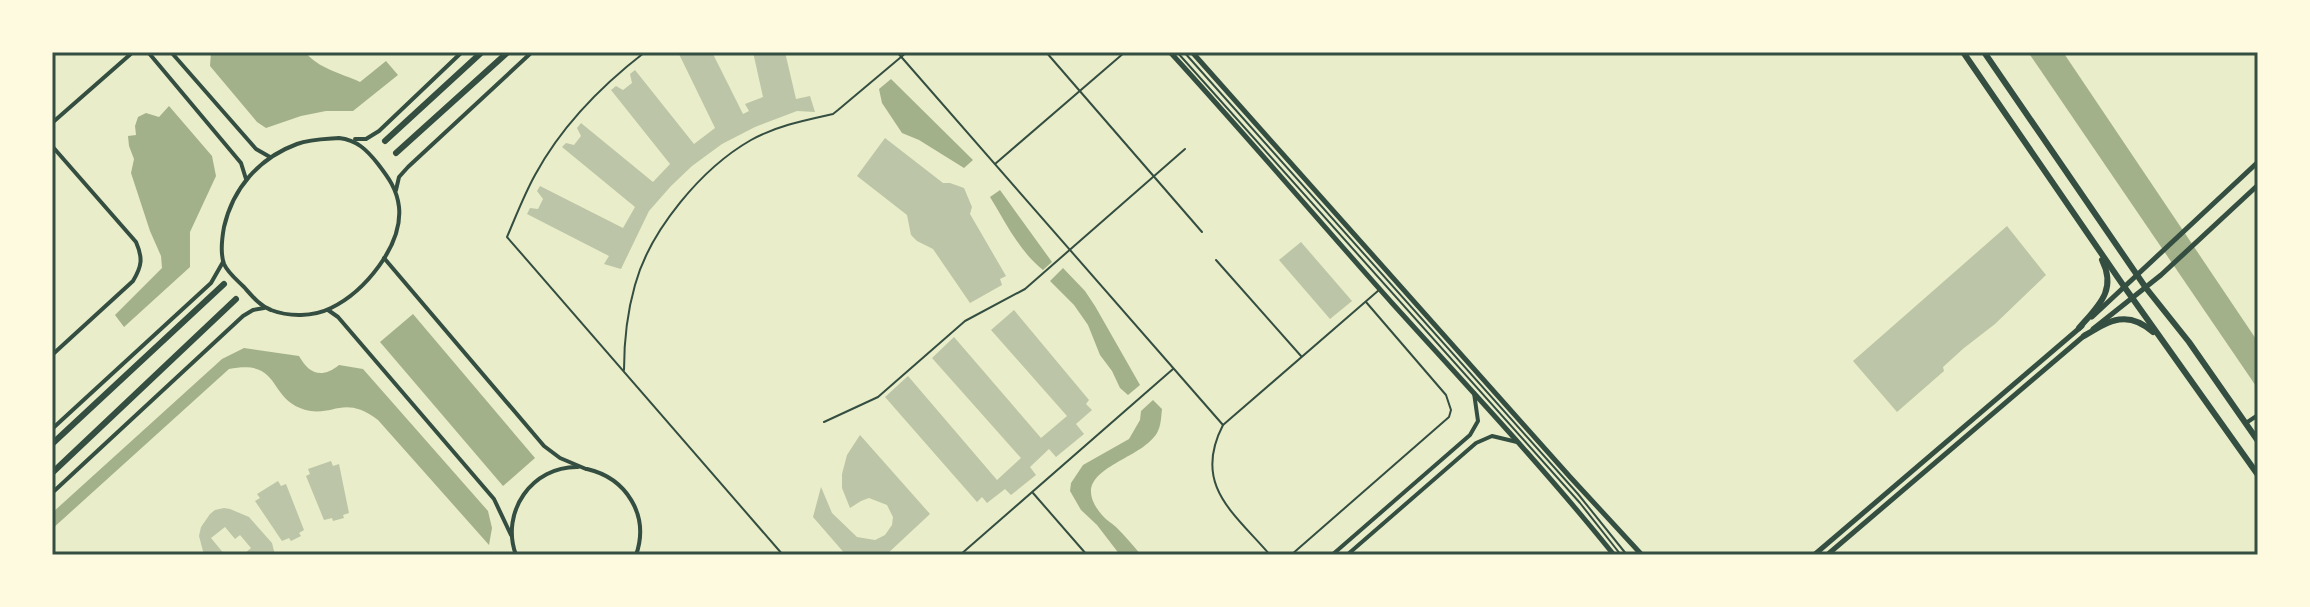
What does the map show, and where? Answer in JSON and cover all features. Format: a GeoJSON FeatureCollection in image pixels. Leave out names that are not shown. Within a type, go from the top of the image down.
{"type":"FeatureCollection","features":[{"type":"Feature","properties":{"kind":"main road"},"geometry":{"type":"LineString","coordinates":[[385,141],[482,52]]}},
{"type":"Feature","properties":{"kind":"main road"},"geometry":{"type":"LineString","coordinates":[[396,153],[508,52]]}},
{"type":"Feature","properties":{"kind":"main road"},"geometry":{"type":"LineString","coordinates":[[1170,52],[1575,505],[1614,555]]}},
{"type":"Feature","properties":{"kind":"main road"},"geometry":{"type":"LineString","coordinates":[[1192,52],[1642,555]]}},
{"type":"Feature","properties":{"kind":"main road"},"geometry":{"type":"LineString","coordinates":[[1963,52],[2258,475]]}},
{"type":"Feature","properties":{"kind":"main road"},"geometry":{"type":"LineString","coordinates":[[1984,52],[2146,288],[2189,342],[2258,441]]}},
{"type":"Feature","properties":{"kind":"main road"},"geometry":{"type":"LineString","coordinates":[[1814,555],[2125,288],[2153,258],[2258,162]]}},
{"type":"Feature","properties":{"kind":"main road"},"geometry":{"type":"LineString","coordinates":[[1827,555],[2084,336],[2146,288],[2258,185]]}},
{"type":"Feature","properties":{"kind":"main road"},"geometry":{"type":"LineString","coordinates":[[2079,328],[2107,292],[2109,274],[2091,239]]}},
{"type":"Feature","properties":{"kind":"main road"},"geometry":{"type":"LineString","coordinates":[[52,444],[224,284]]}},
{"type":"Feature","properties":{"kind":"main road"},"geometry":{"type":"LineString","coordinates":[[52,473],[236,299]]}},
{"type":"Feature","properties":{"kind":"main road"},"geometry":{"type":"LineString","coordinates":[[2084,336],[2112,320],[2132,320],[2148,328],[2166,346]]}},
{"type":"Feature","properties":{"kind":"street"},"geometry":{"type":"LineString","coordinates":[[52,123],[133,52]]}},
{"type":"Feature","properties":{"kind":"street"},"geometry":{"type":"LineString","coordinates":[[148,52],[241,163],[246,180]]}},
{"type":"Feature","properties":{"kind":"street"},"geometry":{"type":"LineString","coordinates":[[171,52],[256,149],[270,157]]}},
{"type":"Feature","properties":{"kind":"street"},"geometry":{"type":"LineString","coordinates":[[462,52],[379,131],[366,139],[300,142],[270,157],[238,190],[227,214],[222,239],[223,262],[264,308],[299,316],[328,310],[362,285],[384,258],[394,237],[399,210],[396,190],[399,177],[532,52]]}},
{"type":"Feature","properties":{"kind":"street"},"geometry":{"type":"LineString","coordinates":[[349,139],[374,158],[396,190]]}},
{"type":"Feature","properties":{"kind":"street"},"geometry":{"type":"LineString","coordinates":[[52,146],[136,242],[142,256],[141,267],[133,281],[52,355]]}},
{"type":"Feature","properties":{"kind":"street"},"geometry":{"type":"LineString","coordinates":[[384,258],[544,446],[560,458],[586,469]]}},
{"type":"Feature","properties":{"kind":"street"},"geometry":{"type":"LineString","coordinates":[[52,429],[211,283],[223,262]]}},
{"type":"Feature","properties":{"kind":"street"},"geometry":{"type":"LineString","coordinates":[[52,493],[243,316],[264,308]]}},
{"type":"Feature","properties":{"kind":"street"},"geometry":{"type":"LineString","coordinates":[[328,310],[338,317],[494,499],[511,535],[516,555]]}},
{"type":"Feature","properties":{"kind":"street"},"geometry":{"type":"LineString","coordinates":[[1332,555],[1470,435],[1478,421],[1474,393]]}},
{"type":"Feature","properties":{"kind":"street"},"geometry":{"type":"LineString","coordinates":[[2246,423],[2258,415]]}},
{"type":"Feature","properties":{"kind":"street"},"geometry":{"type":"LineString","coordinates":[[1347,555],[1476,443],[1492,436],[1517,442]]}},
{"type":"Feature","properties":{"kind":"street"},"geometry":{"type":"LineString","coordinates":[[511,535],[513,517],[521,497],[531,485],[543,476],[575,467],[601,473],[615,480],[625,491],[634,504],[640,532],[636,555]]}},
{"type":"Feature","properties":{"kind":"lane"},"geometry":{"type":"LineString","coordinates":[[645,52],[589,100],[565,128],[535,174],[507,237],[783,555]]}},
{"type":"Feature","properties":{"kind":"lane"},"geometry":{"type":"LineString","coordinates":[[897,52],[1223,425]]}},
{"type":"Feature","properties":{"kind":"lane"},"geometry":{"type":"LineString","coordinates":[[624,372],[624,347],[635,284],[653,244],[686,195],[707,172],[753,138],[794,123],[833,114],[907,52]]}},
{"type":"Feature","properties":{"kind":"lane"},"geometry":{"type":"LineString","coordinates":[[1046,52],[1202,232]]}},
{"type":"Feature","properties":{"kind":"lane"},"geometry":{"type":"LineString","coordinates":[[994,165],[1125,52]]}},
{"type":"Feature","properties":{"kind":"lane"},"geometry":{"type":"LineString","coordinates":[[1177,52],[1580,503],[1621,555]]}},
{"type":"Feature","properties":{"kind":"lane"},"geometry":{"type":"LineString","coordinates":[[1184,52],[1578,494],[1627,555]]}},
{"type":"Feature","properties":{"kind":"lane"},"geometry":{"type":"LineString","coordinates":[[824,422],[878,397],[965,321],[1025,289],[1185,149]]}},
{"type":"Feature","properties":{"kind":"lane"},"geometry":{"type":"LineString","coordinates":[[1216,260],[1301,357]]}},
{"type":"Feature","properties":{"kind":"lane"},"geometry":{"type":"LineString","coordinates":[[1270,555],[1216,490],[1211,468],[1214,443],[1223,425],[1380,289]]}},
{"type":"Feature","properties":{"kind":"lane"},"geometry":{"type":"LineString","coordinates":[[1291,555],[1449,417],[1451,410],[1446,395],[1365,301]]}},
{"type":"Feature","properties":{"kind":"lane"},"geometry":{"type":"LineString","coordinates":[[960,555],[1173,369]]}},
{"type":"Feature","properties":{"kind":"lane"},"geometry":{"type":"LineString","coordinates":[[1571,478],[1578,494]]}},
{"type":"Feature","properties":{"kind":"lane"},"geometry":{"type":"LineString","coordinates":[[1032,492],[1087,555]]}},
{"type":"Feature","properties":{"kind":"shaded area"},"geometry":{"type":"Polygon","coordinates":[[[211,52],[305,52],[324,67],[360,82],[386,61],[398,75],[353,111],[326,111],[266,128],[257,122],[210,66],[211,52]]]}},
{"type":"Feature","properties":{"kind":"shaded area"},"geometry":{"type":"Polygon","coordinates":[[[2028,52],[2063,52],[2258,342],[2258,389],[2028,52]]]}},
{"type":"Feature","properties":{"kind":"shaded area"},"geometry":{"type":"Polygon","coordinates":[[[891,79],[973,160],[964,168],[902,133],[882,103],[879,89],[891,79]]]}},
{"type":"Feature","properties":{"kind":"shaded area"},"geometry":{"type":"Polygon","coordinates":[[[169,106],[212,156],[216,176],[190,232],[190,267],[124,327],[115,315],[162,268],[161,256],[131,173],[134,159],[128,136],[136,135],[138,117],[146,113],[159,117],[169,106]]]}},
{"type":"Feature","properties":{"kind":"shaded area"},"geometry":{"type":"Polygon","coordinates":[[[1000,190],[1052,262],[1043,270],[1020,245],[990,197],[1000,190]]]}},
{"type":"Feature","properties":{"kind":"shaded area"},"geometry":{"type":"Polygon","coordinates":[[[1063,268],[1095,306],[1140,385],[1128,395],[1120,388],[1100,355],[1088,325],[1074,305],[1050,281],[1063,268]]]}},
{"type":"Feature","properties":{"kind":"shaded area"},"geometry":{"type":"Polygon","coordinates":[[[413,314],[535,458],[503,486],[380,342],[413,314]]]}},
{"type":"Feature","properties":{"kind":"shaded area"},"geometry":{"type":"Polygon","coordinates":[[[244,348],[299,356],[307,367],[316,372],[327,372],[339,365],[363,369],[488,511],[492,528],[489,545],[378,420],[355,408],[311,411],[300,408],[290,402],[265,374],[245,367],[229,369],[52,529],[52,513],[222,359],[244,348]]]}},
{"type":"Feature","properties":{"kind":"shaded area"},"geometry":{"type":"Polygon","coordinates":[[[1153,400],[1162,409],[1157,433],[1148,443],[1108,468],[1092,487],[1092,500],[1102,515],[1141,555],[1120,555],[1081,510],[1070,491],[1071,483],[1083,465],[1129,439],[1140,420],[1141,411],[1153,400]]]}},
{"type":"Feature","properties":{"kind":"building"},"geometry":{"type":"Polygon","coordinates":[[[678,52],[712,52],[743,114],[749,111],[745,104],[763,97],[753,52],[785,52],[796,99],[810,96],[815,112],[797,111],[722,144],[692,166],[649,211],[621,269],[604,264],[609,256],[527,214],[530,208],[538,209],[543,199],[537,191],[540,186],[623,228],[635,207],[562,147],[566,143],[574,145],[581,136],[577,128],[581,123],[653,182],[670,164],[611,90],[616,86],[623,90],[632,83],[630,74],[635,70],[694,144],[715,128],[678,52]]]}},
{"type":"Feature","properties":{"kind":"building"},"geometry":{"type":"Polygon","coordinates":[[[885,138],[943,183],[964,188],[972,207],[970,214],[1006,276],[1000,279],[1002,285],[970,303],[933,249],[911,235],[907,215],[857,176],[885,138]]]}},
{"type":"Feature","properties":{"kind":"building"},"geometry":{"type":"Polygon","coordinates":[[[2007,226],[2046,275],[1897,412],[1853,361],[2007,226]]]}},
{"type":"Feature","properties":{"kind":"building"},"geometry":{"type":"Polygon","coordinates":[[[1301,242],[1352,301],[1330,319],[1279,260],[1301,242]]]}},
{"type":"Feature","properties":{"kind":"building"},"geometry":{"type":"Polygon","coordinates":[[[1014,310],[1089,400],[1086,404],[1092,410],[1076,424],[1084,434],[1056,457],[1049,449],[1030,467],[1036,475],[1011,495],[1005,489],[987,503],[982,497],[977,502],[885,397],[908,376],[997,480],[1021,458],[932,358],[954,337],[1041,438],[1067,416],[991,330],[1014,310]]]}},
{"type":"Feature","properties":{"kind":"building"},"geometry":{"type":"Polygon","coordinates":[[[860,435],[930,514],[886,555],[846,555],[813,517],[821,487],[832,513],[857,537],[875,540],[885,535],[892,525],[893,517],[887,505],[869,498],[850,508],[842,488],[847,455],[860,435]]]}},
{"type":"Feature","properties":{"kind":"building"},"geometry":{"type":"Polygon","coordinates":[[[331,461],[333,466],[339,464],[349,513],[333,521],[332,518],[324,520],[306,476],[310,474],[308,469],[331,461]]]}},
{"type":"Feature","properties":{"kind":"building"},"geometry":{"type":"Polygon","coordinates":[[[278,481],[281,486],[286,484],[304,530],[299,533],[301,536],[291,541],[289,538],[282,541],[255,501],[260,498],[257,494],[278,481]]]}},
{"type":"Feature","properties":{"kind":"building"},"geometry":{"type":"Polygon","coordinates":[[[224,508],[249,517],[272,543],[275,555],[243,555],[251,548],[240,535],[235,539],[225,527],[211,538],[225,555],[204,555],[199,536],[201,527],[210,514],[224,508]]]}}]}
